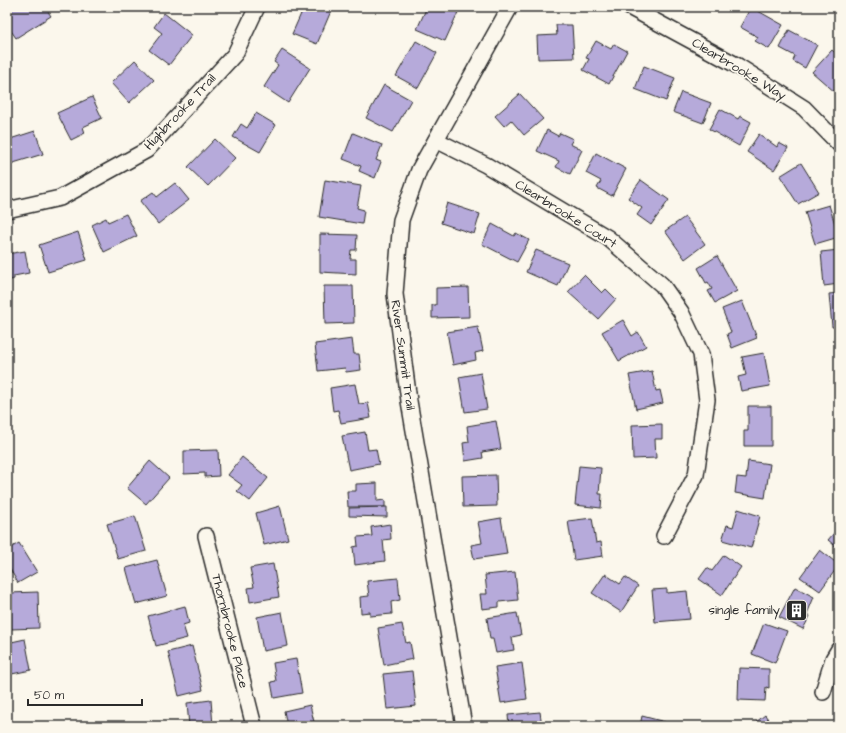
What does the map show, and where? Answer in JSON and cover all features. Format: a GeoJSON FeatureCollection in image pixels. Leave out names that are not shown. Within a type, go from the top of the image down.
{"type":"FeatureCollection","features":[{"type":"Feature","properties":{"kind":"street","name":"Highbrooke Trail"},"geometry":{"type":"LineString","coordinates":[[7,210],[60,198],[147,150],[235,54],[257,7]]}},
{"type":"Feature","properties":{"kind":"street","name":"River Summit Trail"},"geometry":{"type":"LineString","coordinates":[[464,726],[409,401],[395,294],[401,220],[419,170],[510,7]]}},
{"type":"Feature","properties":{"kind":"street","name":"Clearbrooke Way"},"geometry":{"type":"LineString","coordinates":[[629,7],[751,74],[804,108],[839,144]]}},
{"type":"Feature","properties":{"kind":"street","name":"Clearbrooke Court"},"geometry":{"type":"LineString","coordinates":[[436,140],[486,165],[608,238],[662,285],[681,312],[701,354],[707,400],[696,475],[664,536]]}},
{"type":"Feature","properties":{"kind":"street","name":"Thornbrooke Place"},"geometry":{"type":"LineString","coordinates":[[206,536],[254,726]]}},
{"type":"Feature","properties":{"kind":"street"},"geometry":{"type":"LineString","coordinates":[[823,692],[833,659],[839,649]]}},
{"type":"Feature","properties":{"kind":"building"},"geometry":{"type":"Polygon","coordinates":[[[12,7],[45,7],[51,16],[16,38],[7,25],[7,11],[12,7]]]}},
{"type":"Feature","properties":{"kind":"building"},"geometry":{"type":"Polygon","coordinates":[[[304,7],[323,7],[331,11],[317,44],[292,34],[304,7]]]}},
{"type":"Feature","properties":{"kind":"building"},"geometry":{"type":"Polygon","coordinates":[[[427,7],[452,7],[459,10],[445,41],[417,29],[427,7]]]}},
{"type":"Feature","properties":{"kind":"building"},"geometry":{"type":"Polygon","coordinates":[[[751,7],[783,25],[769,49],[755,41],[758,37],[740,27],[751,7]]]}},
{"type":"Feature","properties":{"kind":"building"},"geometry":{"type":"Polygon","coordinates":[[[164,13],[192,35],[169,65],[149,50],[162,33],[154,27],[164,13]]]}},
{"type":"Feature","properties":{"kind":"building"},"geometry":{"type":"Polygon","coordinates":[[[556,25],[572,25],[574,58],[538,59],[537,36],[557,35],[556,25]]]}},
{"type":"Feature","properties":{"kind":"building"},"geometry":{"type":"Polygon","coordinates":[[[789,30],[817,45],[805,68],[793,61],[795,56],[780,48],[789,30]]]}},
{"type":"Feature","properties":{"kind":"building"},"geometry":{"type":"Polygon","coordinates":[[[416,41],[437,53],[418,88],[396,76],[416,41]]]}},
{"type":"Feature","properties":{"kind":"building"},"geometry":{"type":"Polygon","coordinates":[[[596,41],[611,49],[614,44],[627,51],[609,84],[583,70],[589,59],[586,58],[596,41]]]}},
{"type":"Feature","properties":{"kind":"building"},"geometry":{"type":"Polygon","coordinates":[[[282,50],[310,68],[288,103],[264,87],[278,65],[274,62],[282,50]]]}},
{"type":"Feature","properties":{"kind":"building"},"geometry":{"type":"Polygon","coordinates":[[[832,50],[839,56],[839,90],[836,93],[812,72],[832,50]]]}},
{"type":"Feature","properties":{"kind":"building"},"geometry":{"type":"Polygon","coordinates":[[[135,60],[154,80],[129,103],[111,83],[135,60]]]}},
{"type":"Feature","properties":{"kind":"building"},"geometry":{"type":"Polygon","coordinates":[[[644,66],[675,78],[666,101],[635,89],[644,66]]]}},
{"type":"Feature","properties":{"kind":"building"},"geometry":{"type":"Polygon","coordinates":[[[384,85],[411,100],[393,132],[366,118],[384,85]]]}},
{"type":"Feature","properties":{"kind":"building"},"geometry":{"type":"Polygon","coordinates":[[[681,92],[711,103],[703,123],[673,112],[681,92]]]}},
{"type":"Feature","properties":{"kind":"building"},"geometry":{"type":"Polygon","coordinates":[[[520,94],[543,119],[524,135],[511,120],[504,126],[495,116],[520,94]]]}},
{"type":"Feature","properties":{"kind":"building"},"geometry":{"type":"Polygon","coordinates":[[[92,97],[102,118],[83,127],[85,133],[71,140],[57,113],[92,97]]]}},
{"type":"Feature","properties":{"kind":"building"},"geometry":{"type":"Polygon","coordinates":[[[720,109],[738,119],[740,116],[751,122],[739,146],[709,129],[720,109]]]}},
{"type":"Feature","properties":{"kind":"building"},"geometry":{"type":"Polygon","coordinates":[[[256,113],[276,125],[260,152],[233,137],[241,124],[247,128],[256,113]]]}},
{"type":"Feature","properties":{"kind":"building"},"geometry":{"type":"Polygon","coordinates":[[[547,130],[558,136],[560,133],[573,139],[570,144],[582,150],[570,174],[556,167],[559,161],[537,151],[547,130]]]}},
{"type":"Feature","properties":{"kind":"building"},"geometry":{"type":"Polygon","coordinates":[[[35,131],[43,154],[10,164],[7,157],[7,140],[35,131]]]}},
{"type":"Feature","properties":{"kind":"building"},"geometry":{"type":"Polygon","coordinates":[[[353,133],[382,145],[376,160],[381,162],[375,178],[359,171],[361,166],[343,159],[353,133]]]}},
{"type":"Feature","properties":{"kind":"building"},"geometry":{"type":"Polygon","coordinates":[[[759,134],[777,147],[779,143],[788,148],[774,170],[747,152],[759,134]]]}},
{"type":"Feature","properties":{"kind":"building"},"geometry":{"type":"Polygon","coordinates":[[[215,139],[235,158],[208,186],[188,167],[215,139]]]}},
{"type":"Feature","properties":{"kind":"building"},"geometry":{"type":"Polygon","coordinates":[[[596,153],[626,169],[612,196],[597,188],[601,181],[586,173],[596,153]]]}},
{"type":"Feature","properties":{"kind":"building"},"geometry":{"type":"Polygon","coordinates":[[[801,163],[819,192],[798,204],[780,176],[801,163]]]}},
{"type":"Feature","properties":{"kind":"building"},"geometry":{"type":"Polygon","coordinates":[[[325,180],[361,186],[357,208],[364,210],[362,224],[319,217],[325,180]]]}},
{"type":"Feature","properties":{"kind":"building"},"geometry":{"type":"Polygon","coordinates":[[[641,180],[669,200],[651,225],[637,215],[642,208],[628,198],[641,180]]]}},
{"type":"Feature","properties":{"kind":"building"},"geometry":{"type":"Polygon","coordinates":[[[175,183],[189,200],[158,224],[140,201],[153,192],[157,197],[175,183]]]}},
{"type":"Feature","properties":{"kind":"building"},"geometry":{"type":"Polygon","coordinates":[[[447,203],[480,214],[474,234],[441,223],[447,203]]]}},
{"type":"Feature","properties":{"kind":"building"},"geometry":{"type":"Polygon","coordinates":[[[829,205],[839,237],[815,244],[805,212],[829,205]]]}},
{"type":"Feature","properties":{"kind":"building"},"geometry":{"type":"Polygon","coordinates":[[[126,214],[137,236],[104,252],[92,225],[106,218],[108,222],[126,214]]]}},
{"type":"Feature","properties":{"kind":"building"},"geometry":{"type":"Polygon","coordinates":[[[685,217],[705,244],[685,259],[665,231],[685,217]]]}},
{"type":"Feature","properties":{"kind":"building"},"geometry":{"type":"Polygon","coordinates":[[[492,224],[514,236],[516,233],[529,240],[517,262],[482,244],[492,224]]]}},
{"type":"Feature","properties":{"kind":"building"},"geometry":{"type":"Polygon","coordinates":[[[78,232],[87,260],[48,272],[39,245],[78,232]]]}},
{"type":"Feature","properties":{"kind":"building"},"geometry":{"type":"Polygon","coordinates":[[[320,234],[357,235],[356,250],[351,250],[350,259],[356,259],[356,274],[320,272],[320,234]]]}},
{"type":"Feature","properties":{"kind":"building"},"geometry":{"type":"Polygon","coordinates":[[[536,250],[568,263],[558,286],[526,272],[536,250]]]}},
{"type":"Feature","properties":{"kind":"building"},"geometry":{"type":"Polygon","coordinates":[[[839,250],[839,284],[824,286],[821,252],[839,250]]]}},
{"type":"Feature","properties":{"kind":"building"},"geometry":{"type":"Polygon","coordinates":[[[25,251],[29,273],[14,276],[14,279],[7,281],[7,254],[25,251]]]}},
{"type":"Feature","properties":{"kind":"building"},"geometry":{"type":"Polygon","coordinates":[[[717,256],[737,291],[715,303],[708,291],[712,289],[708,282],[706,283],[698,268],[717,256]]]}},
{"type":"Feature","properties":{"kind":"building"},"geometry":{"type":"Polygon","coordinates":[[[584,275],[602,293],[606,289],[616,299],[598,319],[568,292],[584,275]]]}},
{"type":"Feature","properties":{"kind":"building"},"geometry":{"type":"Polygon","coordinates":[[[324,286],[353,286],[354,323],[325,324],[324,286]]]}},
{"type":"Feature","properties":{"kind":"building"},"geometry":{"type":"Polygon","coordinates":[[[468,287],[469,317],[432,318],[432,305],[436,305],[436,288],[468,287]]]}},
{"type":"Feature","properties":{"kind":"building"},"geometry":{"type":"Polygon","coordinates":[[[839,293],[839,327],[832,327],[829,294],[839,293]]]}},
{"type":"Feature","properties":{"kind":"building"},"geometry":{"type":"Polygon","coordinates":[[[742,301],[757,338],[732,348],[727,334],[731,332],[722,309],[742,301]]]}},
{"type":"Feature","properties":{"kind":"building"},"geometry":{"type":"Polygon","coordinates":[[[623,320],[632,336],[638,332],[646,346],[619,361],[602,332],[623,320]]]}},
{"type":"Feature","properties":{"kind":"building"},"geometry":{"type":"Polygon","coordinates":[[[478,327],[483,351],[475,353],[476,360],[453,365],[447,332],[478,327]]]}},
{"type":"Feature","properties":{"kind":"building"},"geometry":{"type":"Polygon","coordinates":[[[839,336],[839,358],[834,337],[839,336]]]}},
{"type":"Feature","properties":{"kind":"building"},"geometry":{"type":"Polygon","coordinates":[[[352,339],[354,354],[359,354],[361,370],[346,372],[345,368],[318,371],[315,344],[352,339]]]}},
{"type":"Feature","properties":{"kind":"building"},"geometry":{"type":"Polygon","coordinates":[[[764,353],[770,386],[741,391],[738,377],[746,375],[742,357],[764,353]]]}},
{"type":"Feature","properties":{"kind":"building"},"geometry":{"type":"Polygon","coordinates":[[[652,371],[656,391],[660,390],[663,403],[636,409],[629,375],[652,371]]]}},
{"type":"Feature","properties":{"kind":"building"},"geometry":{"type":"Polygon","coordinates":[[[481,373],[487,409],[465,412],[459,377],[481,373]]]}},
{"type":"Feature","properties":{"kind":"building"},"geometry":{"type":"Polygon","coordinates":[[[355,384],[359,404],[368,403],[371,418],[341,423],[338,410],[333,411],[330,388],[355,384]]]}},
{"type":"Feature","properties":{"kind":"building"},"geometry":{"type":"Polygon","coordinates":[[[748,406],[771,406],[771,446],[744,446],[744,431],[748,431],[748,406]]]}},
{"type":"Feature","properties":{"kind":"building"},"geometry":{"type":"Polygon","coordinates":[[[496,421],[501,449],[482,452],[483,458],[465,461],[463,443],[469,442],[467,426],[496,421]]]}},
{"type":"Feature","properties":{"kind":"building"},"geometry":{"type":"Polygon","coordinates":[[[662,424],[662,439],[655,439],[656,458],[633,459],[632,425],[662,424]]]}},
{"type":"Feature","properties":{"kind":"building"},"geometry":{"type":"Polygon","coordinates":[[[365,432],[368,450],[376,449],[379,464],[349,470],[342,436],[365,432]]]}},
{"type":"Feature","properties":{"kind":"building"},"geometry":{"type":"Polygon","coordinates":[[[218,450],[219,476],[205,477],[205,473],[184,474],[184,451],[218,450]]]}},
{"type":"Feature","properties":{"kind":"building"},"geometry":{"type":"Polygon","coordinates":[[[242,457],[268,478],[250,501],[237,491],[242,485],[228,475],[242,457]]]}},
{"type":"Feature","properties":{"kind":"building"},"geometry":{"type":"Polygon","coordinates":[[[150,461],[169,478],[146,504],[127,488],[150,461]]]}},
{"type":"Feature","properties":{"kind":"building"},"geometry":{"type":"Polygon","coordinates":[[[748,461],[770,464],[765,498],[735,493],[737,477],[746,478],[748,461]]]}},
{"type":"Feature","properties":{"kind":"building"},"geometry":{"type":"Polygon","coordinates":[[[579,466],[601,468],[599,494],[602,494],[601,508],[575,505],[579,466]]]}},
{"type":"Feature","properties":{"kind":"building"},"geometry":{"type":"Polygon","coordinates":[[[496,475],[497,506],[463,507],[462,476],[496,475]]]}},
{"type":"Feature","properties":{"kind":"building"},"geometry":{"type":"Polygon","coordinates":[[[377,483],[377,501],[385,500],[385,507],[348,507],[347,491],[356,491],[356,484],[377,483]]]}},
{"type":"Feature","properties":{"kind":"building"},"geometry":{"type":"Polygon","coordinates":[[[280,506],[288,539],[264,545],[256,513],[280,506]]]}},
{"type":"Feature","properties":{"kind":"building"},"geometry":{"type":"Polygon","coordinates":[[[387,507],[387,517],[349,516],[349,508],[387,507]]]}},
{"type":"Feature","properties":{"kind":"building"},"geometry":{"type":"Polygon","coordinates":[[[738,509],[760,516],[751,548],[722,540],[727,525],[733,527],[738,509]]]}},
{"type":"Feature","properties":{"kind":"building"},"geometry":{"type":"Polygon","coordinates":[[[135,516],[146,551],[118,559],[107,524],[135,516]]]}},
{"type":"Feature","properties":{"kind":"building"},"geometry":{"type":"Polygon","coordinates":[[[501,518],[507,554],[474,559],[471,545],[482,543],[478,522],[501,518]]]}},
{"type":"Feature","properties":{"kind":"building"},"geometry":{"type":"Polygon","coordinates":[[[592,518],[596,543],[601,542],[603,556],[574,560],[568,521],[592,518]]]}},
{"type":"Feature","properties":{"kind":"building"},"geometry":{"type":"Polygon","coordinates":[[[390,524],[391,539],[383,540],[385,561],[355,565],[353,547],[358,546],[357,537],[372,536],[371,527],[390,524]]]}},
{"type":"Feature","properties":{"kind":"building"},"geometry":{"type":"Polygon","coordinates":[[[839,527],[839,549],[828,540],[839,527]]]}},
{"type":"Feature","properties":{"kind":"building"},"geometry":{"type":"Polygon","coordinates":[[[19,543],[37,572],[18,583],[7,564],[7,550],[19,543]]]}},
{"type":"Feature","properties":{"kind":"building"},"geometry":{"type":"Polygon","coordinates":[[[820,550],[839,565],[820,591],[800,577],[820,550]]]}},
{"type":"Feature","properties":{"kind":"building"},"geometry":{"type":"Polygon","coordinates":[[[724,555],[741,567],[722,595],[699,579],[707,568],[712,571],[724,555]]]}},
{"type":"Feature","properties":{"kind":"building"},"geometry":{"type":"Polygon","coordinates":[[[157,560],[167,596],[136,604],[126,568],[157,560]]]}},
{"type":"Feature","properties":{"kind":"building"},"geometry":{"type":"Polygon","coordinates":[[[273,564],[279,597],[250,602],[248,588],[254,587],[250,568],[273,564]]]}},
{"type":"Feature","properties":{"kind":"building"},"geometry":{"type":"Polygon","coordinates":[[[515,572],[518,600],[499,602],[499,607],[482,609],[480,594],[487,594],[485,575],[515,572]]]}},
{"type":"Feature","properties":{"kind":"building"},"geometry":{"type":"Polygon","coordinates":[[[605,574],[620,584],[625,577],[638,586],[621,612],[592,593],[605,574]]]}},
{"type":"Feature","properties":{"kind":"building"},"geometry":{"type":"Polygon","coordinates":[[[398,578],[400,600],[391,602],[392,614],[370,616],[370,612],[361,613],[360,597],[369,596],[367,581],[398,578]]]}},
{"type":"Feature","properties":{"kind":"building","name":"single family"},"geometry":{"type":"Polygon","coordinates":[[[795,587],[814,597],[807,614],[810,616],[803,629],[779,617],[795,587]]]}},
{"type":"Feature","properties":{"kind":"building"},"geometry":{"type":"Polygon","coordinates":[[[667,589],[667,593],[687,591],[690,619],[655,622],[652,590],[667,589]]]}},
{"type":"Feature","properties":{"kind":"building"},"geometry":{"type":"Polygon","coordinates":[[[38,592],[39,628],[11,629],[10,593],[38,592]]]}},
{"type":"Feature","properties":{"kind":"building"},"geometry":{"type":"Polygon","coordinates":[[[185,606],[189,623],[183,625],[187,638],[156,646],[148,616],[185,606]]]}},
{"type":"Feature","properties":{"kind":"building"},"geometry":{"type":"Polygon","coordinates":[[[282,612],[288,646],[263,651],[257,617],[282,612]]]}},
{"type":"Feature","properties":{"kind":"building"},"geometry":{"type":"Polygon","coordinates":[[[517,613],[521,635],[512,637],[514,650],[496,653],[493,639],[490,639],[487,618],[517,613]]]}},
{"type":"Feature","properties":{"kind":"building"},"geometry":{"type":"Polygon","coordinates":[[[764,623],[787,631],[775,663],[752,654],[764,623]]]}},
{"type":"Feature","properties":{"kind":"building"},"geometry":{"type":"Polygon","coordinates":[[[402,624],[406,643],[410,642],[413,659],[384,665],[378,628],[402,624]]]}},
{"type":"Feature","properties":{"kind":"building"},"geometry":{"type":"Polygon","coordinates":[[[25,639],[31,670],[7,675],[7,643],[25,639]]]}},
{"type":"Feature","properties":{"kind":"building"},"geometry":{"type":"Polygon","coordinates":[[[192,646],[203,690],[179,696],[168,652],[192,646]]]}},
{"type":"Feature","properties":{"kind":"building"},"geometry":{"type":"Polygon","coordinates":[[[296,659],[302,693],[274,698],[271,682],[276,681],[273,663],[296,659]]]}},
{"type":"Feature","properties":{"kind":"building"},"geometry":{"type":"Polygon","coordinates":[[[522,663],[527,699],[501,703],[495,667],[522,663]]]}},
{"type":"Feature","properties":{"kind":"building"},"geometry":{"type":"Polygon","coordinates":[[[739,668],[769,669],[769,688],[766,687],[765,701],[738,700],[739,668]]]}},
{"type":"Feature","properties":{"kind":"building"},"geometry":{"type":"Polygon","coordinates":[[[412,671],[416,706],[387,709],[383,674],[412,671]]]}},
{"type":"Feature","properties":{"kind":"building"},"geometry":{"type":"Polygon","coordinates":[[[211,700],[213,726],[189,726],[187,703],[211,700]]]}},
{"type":"Feature","properties":{"kind":"building"},"geometry":{"type":"Polygon","coordinates":[[[310,705],[315,726],[287,726],[284,711],[310,705]]]}},
{"type":"Feature","properties":{"kind":"building"},"geometry":{"type":"Polygon","coordinates":[[[540,712],[542,726],[509,726],[508,715],[540,712]]]}},
{"type":"Feature","properties":{"kind":"building"},"geometry":{"type":"Polygon","coordinates":[[[765,715],[773,726],[751,726],[765,715]]]}},
{"type":"Feature","properties":{"kind":"building"},"geometry":{"type":"Polygon","coordinates":[[[642,716],[665,722],[664,726],[640,726],[642,716]]]}},
{"type":"Feature","properties":{"kind":"building"},"geometry":{"type":"Polygon","coordinates":[[[417,721],[417,726],[393,726],[393,725],[417,721]]]}},
{"type":"Feature","properties":{"kind":"place","name":"single family"},"geometry":{"type":"Point","coordinates":[796,610]}}]}
